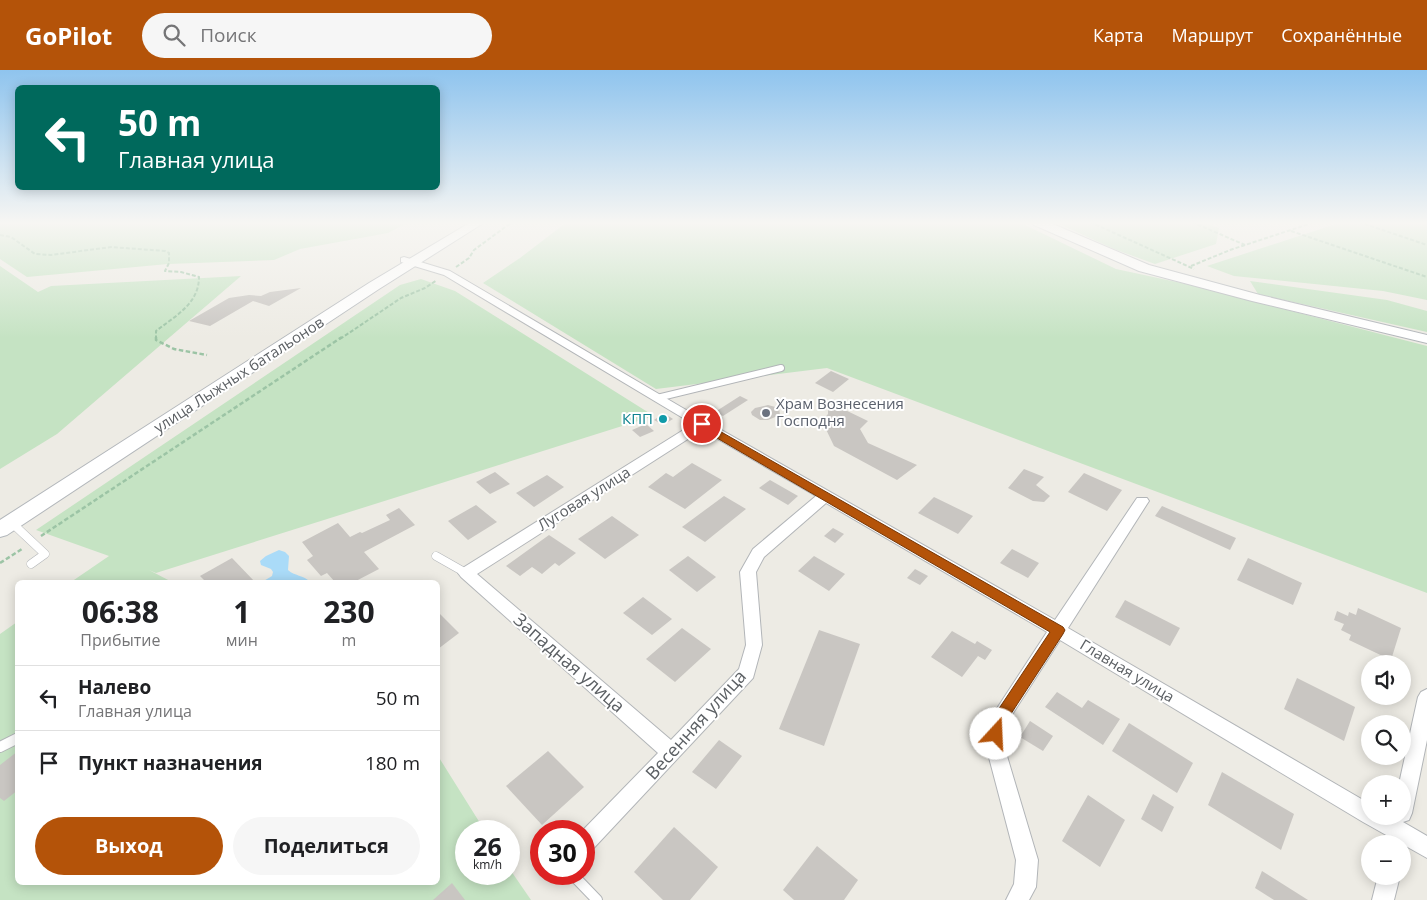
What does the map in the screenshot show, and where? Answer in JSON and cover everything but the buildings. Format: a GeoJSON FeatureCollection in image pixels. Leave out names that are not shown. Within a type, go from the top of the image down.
{"type":"FeatureCollection","features":[{"type":"Feature","properties":{"kind":"main road","name":"улица Лыжных батальонов"},"geometry":{"type":"LineString","coordinates":[[4,524],[366,292],[409,261]]}},
{"type":"Feature","properties":{"kind":"street","name":"Главная улица"},"geometry":{"type":"LineString","coordinates":[[409,261],[448,273],[657,398],[1058,630],[1361,809]]}},
{"type":"Feature","properties":{"kind":"street"},"geometry":{"type":"LineString","coordinates":[[1127,261],[1144,268],[1204,284],[1427,339]]}},
{"type":"Feature","properties":{"kind":"street","name":"Луговая улица"},"geometry":{"type":"LineString","coordinates":[[466,573],[702,424]]}},
{"type":"Feature","properties":{"kind":"street","name":"Весенняя улица"},"geometry":{"type":"LineString","coordinates":[[595,833],[747,673],[754,645],[748,572],[758,553],[825,496]]}},
{"type":"Feature","properties":{"kind":"street"},"geometry":{"type":"LineString","coordinates":[[1017,900],[1025,887],[1027,860],[995,746],[997,722],[1142,500]]}},
{"type":"Feature","properties":{"kind":"street","name":"Западная улица"},"geometry":{"type":"LineString","coordinates":[[466,573],[672,753]]}},
{"type":"Feature","properties":{"kind":"street"},"geometry":{"type":"LineString","coordinates":[[1400,826],[1427,698]]}},
{"type":"Feature","properties":{"kind":"street","name":"Главная улица"},"geometry":{"type":"LineString","coordinates":[[1400,826],[1427,848]]}},
{"type":"Feature","properties":{"kind":"street"},"geometry":{"type":"LineString","coordinates":[[1383,900],[1387,885]]}},
{"type":"Feature","properties":{"kind":"lane"},"geometry":{"type":"LineString","coordinates":[[657,398],[781,368]]}},
{"type":"Feature","properties":{"kind":"lane"},"geometry":{"type":"LineString","coordinates":[[4,524],[32,541],[45,554],[31,564]]}},
{"type":"Feature","properties":{"kind":"lane"},"geometry":{"type":"LineString","coordinates":[[436,556],[466,573]]}},
{"type":"Feature","properties":{"kind":"lane"},"geometry":{"type":"LineString","coordinates":[[0,747],[15,740]]}},
{"type":"Feature","properties":{"kind":"lane"},"geometry":{"type":"LineString","coordinates":[[583,885],[597,900]]}},
{"type":"Feature","properties":{"kind":"path"},"geometry":{"type":"LineString","coordinates":[[169,261],[165,271],[199,277],[199,292],[189,305],[156,331],[156,340],[174,349],[207,354]]}},
{"type":"Feature","properties":{"kind":"path"},"geometry":{"type":"LineString","coordinates":[[1179,261],[1191,266],[1202,277],[1204,284]]}},
{"type":"Feature","properties":{"kind":"path"},"geometry":{"type":"LineString","coordinates":[[1191,266],[1205,261]]}},
{"type":"Feature","properties":{"kind":"path"},"geometry":{"type":"LineString","coordinates":[[1379,261],[1427,277]]}},
{"type":"Feature","properties":{"kind":"path"},"geometry":{"type":"LineString","coordinates":[[0,563],[401,298]]}},
{"type":"Feature","properties":{"kind":"green space"},"geometry":{"type":"Polygon","coordinates":[[[3,261],[255,261],[168,264],[27,277],[3,261]]]}},
{"type":"Feature","properties":{"kind":"green space"},"geometry":{"type":"Polygon","coordinates":[[[516,261],[1099,261],[1116,269],[1186,284],[1427,346],[1427,593],[827,368],[656,389],[483,283],[516,261]]]}},
{"type":"Feature","properties":{"kind":"green space"},"geometry":{"type":"Polygon","coordinates":[[[1146,261],[1165,261],[1155,264],[1146,261]]]}},
{"type":"Feature","properties":{"kind":"green space"},"geometry":{"type":"Polygon","coordinates":[[[1223,261],[1427,261],[1427,300],[1383,291],[1234,276],[1207,266],[1223,261]]]}},
{"type":"Feature","properties":{"kind":"green space"},"geometry":{"type":"Polygon","coordinates":[[[0,266],[38,292],[51,286],[241,276],[57,434],[0,469],[0,266]]]}},
{"type":"Feature","properties":{"kind":"green space"},"geometry":{"type":"Polygon","coordinates":[[[421,279],[455,291],[654,416],[156,573],[149,570],[168,580],[74,580],[109,556],[36,530],[400,285],[421,279]]]}},
{"type":"Feature","properties":{"kind":"green space"},"geometry":{"type":"Polygon","coordinates":[[[1250,281],[1387,300],[1427,311],[1427,332],[1258,294],[1250,281]]]}},
{"type":"Feature","properties":{"kind":"green space"},"geometry":{"type":"Polygon","coordinates":[[[15,623],[15,885],[440,885],[440,759],[478,820],[455,820],[455,885],[520,884],[531,900],[0,900],[0,634],[15,623]]]}},
{"type":"Feature","properties":{"kind":"water"},"geometry":{"type":"Polygon","coordinates":[[[279,550],[285,552],[289,556],[288,570],[308,580],[265,580],[272,576],[273,572],[271,569],[261,565],[260,561],[279,550]]]}},
{"type":"Feature","properties":{"kind":"place","name":"Храм Вознесения Господня"},"geometry":{"type":"Point","coordinates":[766,413]}},
{"type":"Feature","properties":{"kind":"place","name":"КПП"},"geometry":{"type":"Point","coordinates":[663,419]}},
{"type":"Feature","properties":{"kind":"route"},"geometry":{"type":"LineString","coordinates":[[702,424],[1058,630],[997,722],[996,734]]}}]}
